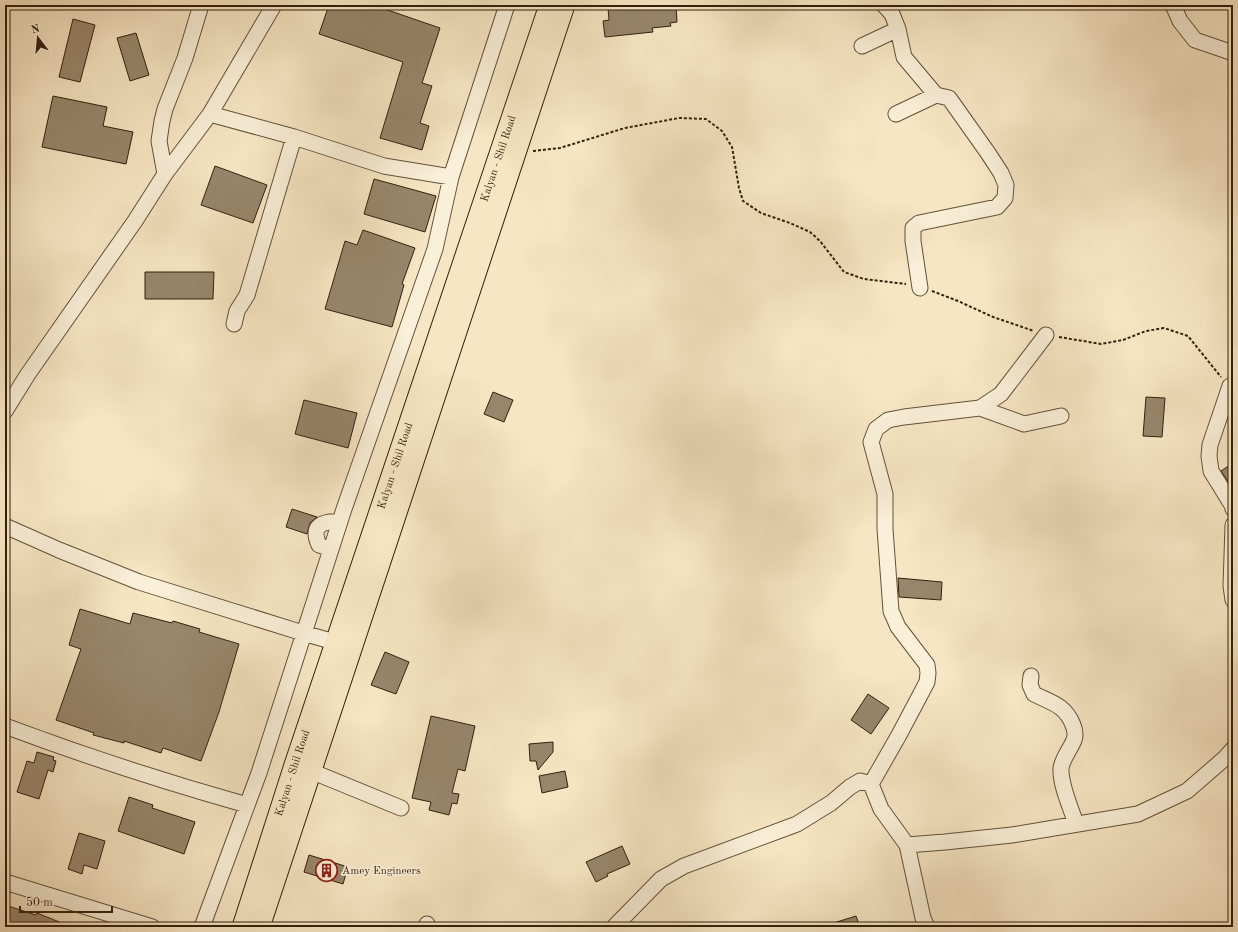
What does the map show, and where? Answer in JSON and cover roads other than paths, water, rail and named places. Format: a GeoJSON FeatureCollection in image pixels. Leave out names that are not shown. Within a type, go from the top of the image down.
{"type":"FeatureCollection","features":[{"type":"Feature","properties":{"kind":"main road","name":"Kalyan - Shil Road"},"geometry":{"type":"LineString","coordinates":[[260,927],[312,772],[344,644],[549,5]]}},
{"type":"Feature","properties":{"kind":"main road","name":"Kalyan - Shil Road"},"geometry":{"type":"LineString","coordinates":[[242,927],[294,765],[344,644],[516,153],[565,5]]}},
{"type":"Feature","properties":{"kind":"street"},"geometry":{"type":"LineString","coordinates":[[165,174],[159,141],[162,121],[165,109],[185,58],[201,5]]}},
{"type":"Feature","properties":{"kind":"street"},"geometry":{"type":"LineString","coordinates":[[5,411],[28,374],[135,221],[165,174],[210,114],[274,5]]}},
{"type":"Feature","properties":{"kind":"street"},"geometry":{"type":"LineString","coordinates":[[202,927],[259,773],[340,522],[435,248],[451,177],[507,5]]}},
{"type":"Feature","properties":{"kind":"street"},"geometry":{"type":"LineString","coordinates":[[884,5],[892,14],[898,29],[904,57],[936,95],[948,98],[988,153],[1001,173],[1006,185],[1005,198],[997,207],[919,223],[912,228],[920,288]]}},
{"type":"Feature","properties":{"kind":"street"},"geometry":{"type":"LineString","coordinates":[[1173,5],[1180,21],[1195,40],[1233,53]]}},
{"type":"Feature","properties":{"kind":"street"},"geometry":{"type":"LineString","coordinates":[[862,46],[898,29]]}},
{"type":"Feature","properties":{"kind":"street"},"geometry":{"type":"LineString","coordinates":[[896,114],[936,95]]}},
{"type":"Feature","properties":{"kind":"street"},"geometry":{"type":"LineString","coordinates":[[210,114],[294,137],[384,166],[451,177]]}},
{"type":"Feature","properties":{"kind":"street"},"geometry":{"type":"LineString","coordinates":[[234,324],[237,311],[247,295],[294,137]]}},
{"type":"Feature","properties":{"kind":"street"},"geometry":{"type":"LineString","coordinates":[[870,784],[899,735],[927,682],[928,673],[927,665],[898,627],[891,611],[885,529],[885,494],[871,442],[876,429],[888,420],[980,408],[1002,394],[1046,335]]}},
{"type":"Feature","properties":{"kind":"street"},"geometry":{"type":"LineString","coordinates":[[1230,386],[1210,445],[1209,456],[1211,471],[1233,509]]}},
{"type":"Feature","properties":{"kind":"street"},"geometry":{"type":"LineString","coordinates":[[980,408],[1024,424],[1061,416]]}},
{"type":"Feature","properties":{"kind":"street"},"geometry":{"type":"LineString","coordinates":[[1233,525],[1231,586],[1233,600]]}},
{"type":"Feature","properties":{"kind":"street"},"geometry":{"type":"LineString","coordinates":[[5,526],[59,550],[139,582],[303,633],[344,644]]}},
{"type":"Feature","properties":{"kind":"street"},"geometry":{"type":"LineString","coordinates":[[1031,676],[1030,685],[1034,694],[1065,710],[1069,715],[1074,728],[1074,740],[1066,754],[1061,769],[1062,779],[1076,824]]}},
{"type":"Feature","properties":{"kind":"street"},"geometry":{"type":"LineString","coordinates":[[5,726],[186,788],[247,805]]}},
{"type":"Feature","properties":{"kind":"street"},"geometry":{"type":"LineString","coordinates":[[907,844],[945,842],[1012,835],[1138,814],[1187,791],[1225,758],[1233,749]]}},
{"type":"Feature","properties":{"kind":"street"},"geometry":{"type":"LineString","coordinates":[[294,765],[401,808]]}},
{"type":"Feature","properties":{"kind":"street"},"geometry":{"type":"LineString","coordinates":[[614,927],[661,879],[684,866],[797,824],[830,803],[860,781],[870,784],[881,809],[907,844],[923,918],[928,927]]}},
{"type":"Feature","properties":{"kind":"street"},"geometry":{"type":"LineString","coordinates":[[5,882],[152,927]]}},
{"type":"Feature","properties":{"kind":"place","name":"Amey Engineers"},"geometry":{"type":"Point","coordinates":[326,870]}}]}
